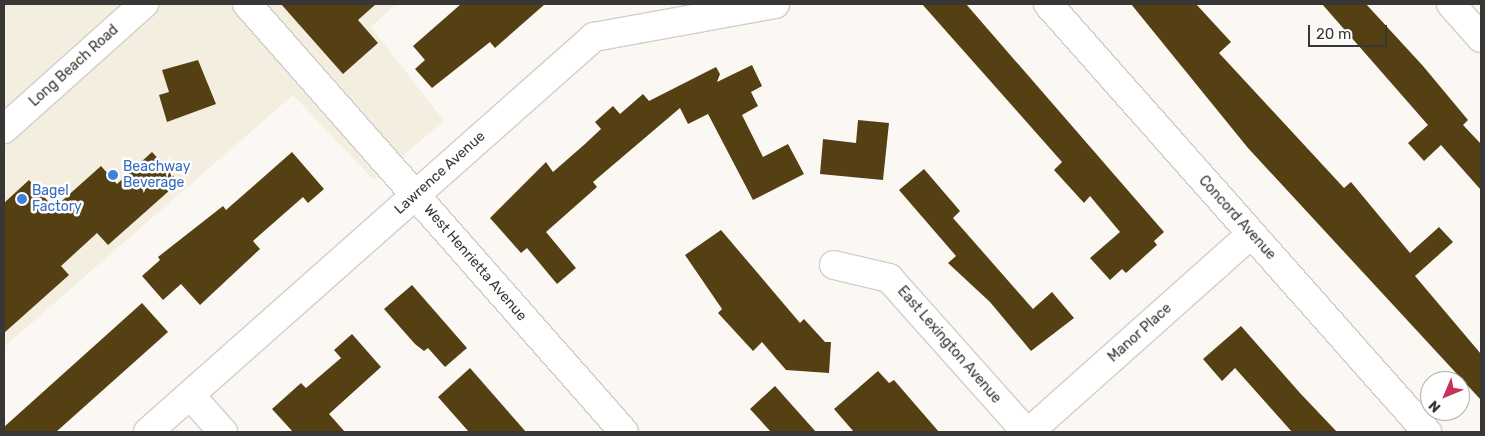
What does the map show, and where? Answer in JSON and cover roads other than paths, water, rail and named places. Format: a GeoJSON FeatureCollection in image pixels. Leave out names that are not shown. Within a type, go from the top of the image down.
{"type":"FeatureCollection","features":[{"type":"Feature","properties":{"kind":"street","name":"Long Beach Road"},"geometry":{"type":"LineString","coordinates":[[4,129],[144,4]]}},
{"type":"Feature","properties":{"kind":"street","name":"West Henrietta Avenue"},"geometry":{"type":"LineString","coordinates":[[247,4],[624,432]]}},
{"type":"Feature","properties":{"kind":"street","name":"Lawrence Avenue"},"geometry":{"type":"LineString","coordinates":[[148,432],[594,37],[775,4]]}},
{"type":"Feature","properties":{"kind":"street","name":"Concord Avenue"},"geometry":{"type":"LineString","coordinates":[[1048,4],[1427,432]]}},
{"type":"Feature","properties":{"kind":"street"},"geometry":{"type":"LineString","coordinates":[[1451,4],[1481,38]]}},
{"type":"Feature","properties":{"kind":"street","name":"Manor Place"},"geometry":{"type":"LineString","coordinates":[[1027,432],[1251,234]]}},
{"type":"Feature","properties":{"kind":"street","name":"East Lexington Avenue"},"geometry":{"type":"LineString","coordinates":[[834,265],[889,278],[1027,432]]}},
{"type":"Feature","properties":{"kind":"street"},"geometry":{"type":"LineString","coordinates":[[190,395],[223,432]]}},
{"type":"Feature","properties":{"kind":"place","name":"Beachway Beverage"},"geometry":{"type":"Point","coordinates":[113,175]}},
{"type":"Feature","properties":{"kind":"place","name":"Bagel Factory"},"geometry":{"type":"Point","coordinates":[22,199]}}]}
